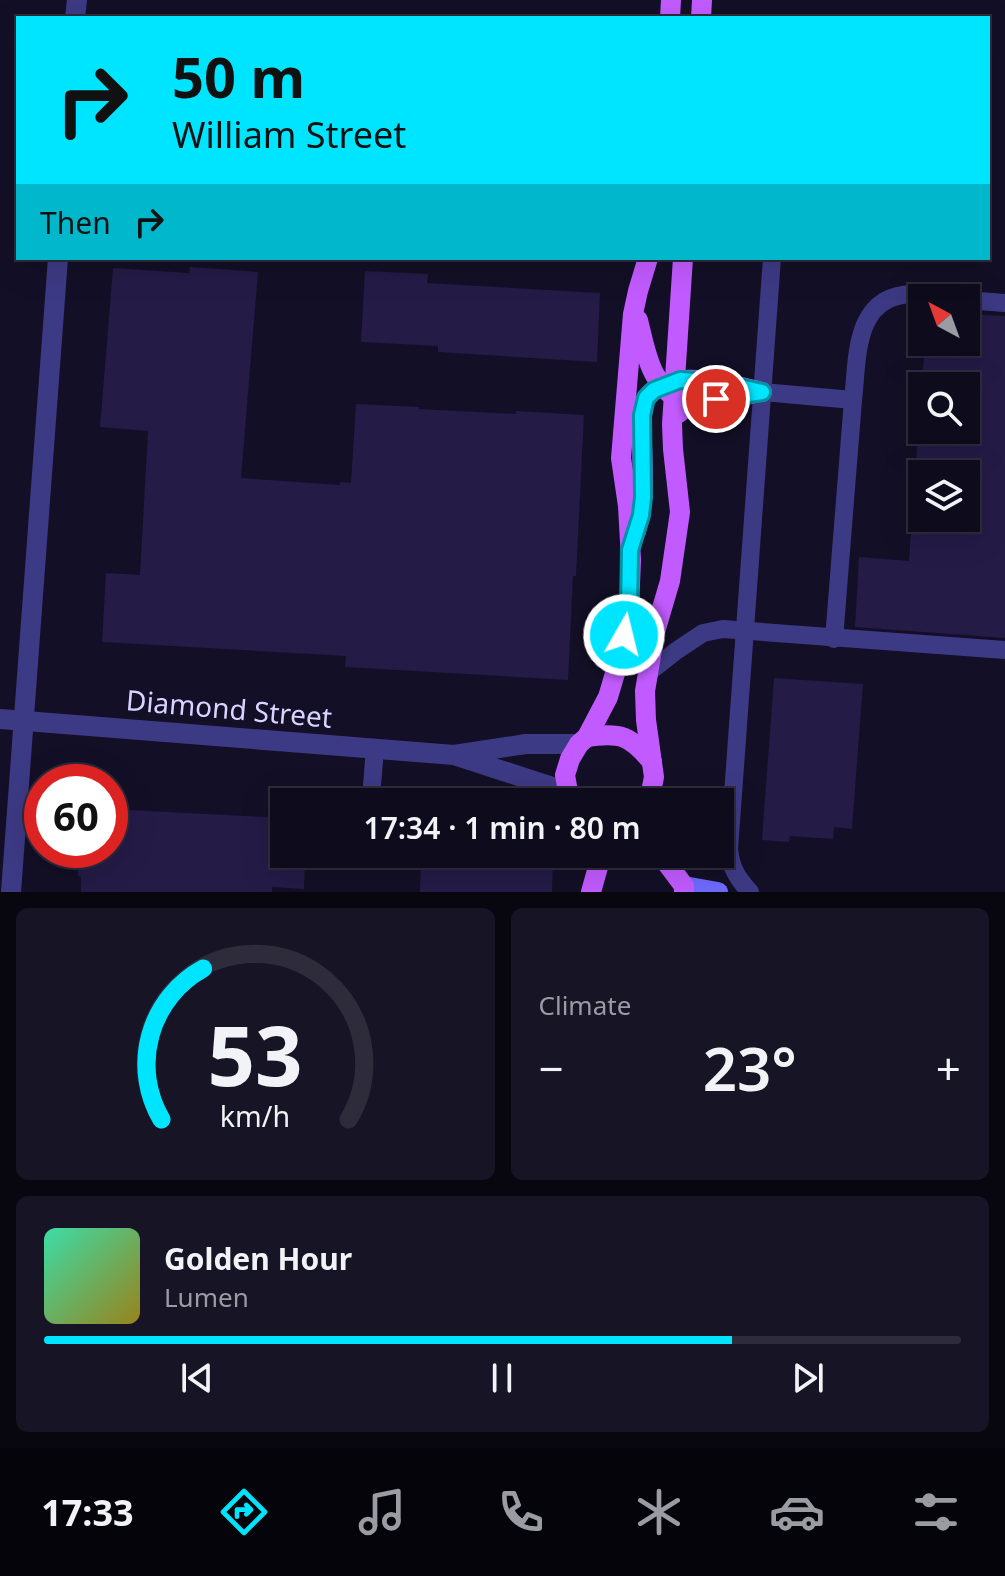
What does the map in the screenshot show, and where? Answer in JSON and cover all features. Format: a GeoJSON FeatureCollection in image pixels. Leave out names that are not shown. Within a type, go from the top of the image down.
{"type":"FeatureCollection","features":[{"type":"Feature","properties":{"kind":"main road"},"geometry":{"type":"LineString","coordinates":[[569,788],[565,775],[570,759],[608,697],[629,609],[628,506],[621,458],[633,314],[647,260]]}},
{"type":"Feature","properties":{"kind":"main road"},"geometry":{"type":"LineString","coordinates":[[652,788],[654,777],[645,691],[655,632],[670,581],[680,512],[672,424],[683,260]]}},
{"type":"Feature","properties":{"kind":"main road"},"geometry":{"type":"LineString","coordinates":[[638,291],[638,318],[652,370],[674,393]]}},
{"type":"Feature","properties":{"kind":"main road"},"geometry":{"type":"LineString","coordinates":[[677,339],[688,362],[717,382]]}},
{"type":"Feature","properties":{"kind":"main road"},"geometry":{"type":"LineString","coordinates":[[674,393],[680,380],[717,382],[762,392]]}},
{"type":"Feature","properties":{"kind":"main road"},"geometry":{"type":"LineString","coordinates":[[630,550],[643,497],[642,415],[646,398],[654,390],[697,400],[762,392]]}},
{"type":"Feature","properties":{"kind":"main road"},"geometry":{"type":"LineString","coordinates":[[583,741],[614,735],[640,746],[652,762]]}},
{"type":"Feature","properties":{"kind":"main road"},"geometry":{"type":"LineString","coordinates":[[591,892],[598,868]]}},
{"type":"Feature","properties":{"kind":"main road"},"geometry":{"type":"LineString","coordinates":[[670,868],[684,889]]}},
{"type":"Feature","properties":{"kind":"street"},"geometry":{"type":"LineString","coordinates":[[11,892],[58,260]]}},
{"type":"Feature","properties":{"kind":"street","name":"Diamond Street"},"geometry":{"type":"LineString","coordinates":[[0,719],[454,755],[526,744],[583,741]]}},
{"type":"Feature","properties":{"kind":"street","name":"Diamond Street"},"geometry":{"type":"LineString","coordinates":[[454,755],[547,788]]}},
{"type":"Feature","properties":{"kind":"street"},"geometry":{"type":"LineString","coordinates":[[684,889],[718,892]]}},
{"type":"Feature","properties":{"kind":"lane"},"geometry":{"type":"LineString","coordinates":[[750,892],[730,864],[729,849],[772,260]]}},
{"type":"Feature","properties":{"kind":"lane"},"geometry":{"type":"LineString","coordinates":[[834,639],[860,333],[883,301],[908,295]]}},
{"type":"Feature","properties":{"kind":"lane"},"geometry":{"type":"LineString","coordinates":[[980,301],[1005,303]]}},
{"type":"Feature","properties":{"kind":"lane"},"geometry":{"type":"LineString","coordinates":[[762,392],[853,400]]}},
{"type":"Feature","properties":{"kind":"lane"},"geometry":{"type":"LineString","coordinates":[[648,673],[703,633],[723,629],[1005,650]]}},
{"type":"Feature","properties":{"kind":"lane"},"geometry":{"type":"LineString","coordinates":[[372,788],[375,749]]}},
{"type":"Feature","properties":{"kind":"building"},"geometry":{"type":"Polygon","coordinates":[[[190,267],[258,272],[241,478],[340,485],[340,482],[351,483],[356,404],[584,415],[568,680],[345,667],[346,656],[102,642],[106,573],[140,575],[148,431],[100,427],[113,268],[189,273],[190,267]]]}},
{"type":"Feature","properties":{"kind":"building"},"geometry":{"type":"Polygon","coordinates":[[[365,271],[428,274],[427,283],[600,293],[597,362],[438,352],[438,346],[361,342],[365,271]]]}},
{"type":"Feature","properties":{"kind":"building"},"geometry":{"type":"Polygon","coordinates":[[[980,315],[1005,316],[1005,638],[855,627],[859,557],[909,561],[911,532],[980,532],[980,460],[916,460],[918,444],[980,444],[980,372],[923,372],[924,356],[980,356],[980,315]]]}},
{"type":"Feature","properties":{"kind":"building"},"geometry":{"type":"Polygon","coordinates":[[[774,678],[863,684],[852,829],[834,827],[833,839],[790,836],[789,842],[762,840],[774,678]]]}},
{"type":"Feature","properties":{"kind":"building"},"geometry":{"type":"Polygon","coordinates":[[[128,810],[270,817],[270,868],[305,868],[304,889],[272,887],[272,892],[81,892],[81,877],[78,876],[78,868],[128,868],[128,810]]]}},
{"type":"Feature","properties":{"kind":"building"},"geometry":{"type":"Polygon","coordinates":[[[421,868],[553,868],[552,892],[420,892],[421,868]]]}},
{"type":"Feature","properties":{"kind":"route"},"geometry":{"type":"LineString","coordinates":[[624,635],[629,609],[630,550],[643,497],[642,415],[646,398],[654,390],[680,380],[717,382],[762,392],[716,399]]}}]}
